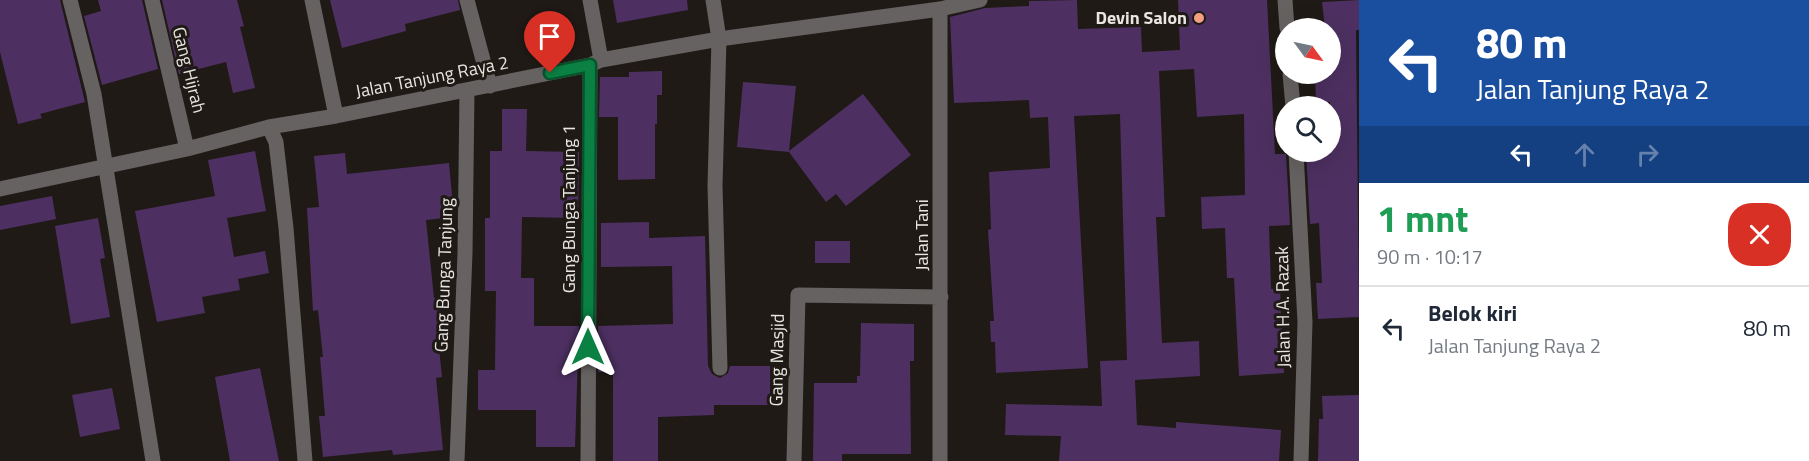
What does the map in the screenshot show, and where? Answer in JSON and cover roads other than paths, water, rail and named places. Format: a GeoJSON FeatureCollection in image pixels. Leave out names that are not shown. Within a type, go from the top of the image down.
{"type":"FeatureCollection","features":[{"type":"Feature","properties":{"kind":"street"},"geometry":{"type":"LineString","coordinates":[[70,0],[94,94],[153,461]]}},
{"type":"Feature","properties":{"kind":"street","name":"Gang Hijrah"},"geometry":{"type":"LineString","coordinates":[[152,0],[187,149]]}},
{"type":"Feature","properties":{"kind":"street"},"geometry":{"type":"LineString","coordinates":[[312,0],[336,116]]}},
{"type":"Feature","properties":{"kind":"street"},"geometry":{"type":"LineString","coordinates":[[467,0],[490,86]]}},
{"type":"Feature","properties":{"kind":"street","name":"Gang Bunga Tanjung 1"},"geometry":{"type":"LineString","coordinates":[[588,461],[596,62],[590,0]]}},
{"type":"Feature","properties":{"kind":"street"},"geometry":{"type":"LineString","coordinates":[[712,0],[718,39],[715,186],[720,368]]}},
{"type":"Feature","properties":{"kind":"street","name":"Jalan Tanjung Raya 2"},"geometry":{"type":"LineString","coordinates":[[0,189],[187,149],[269,127],[490,86],[596,62],[718,39],[940,9],[980,0]]}},
{"type":"Feature","properties":{"kind":"street"},"geometry":{"type":"LineString","coordinates":[[1285,0],[1286,18]]}},
{"type":"Feature","properties":{"kind":"street","name":"Jalan Tani"},"geometry":{"type":"LineString","coordinates":[[940,9],[940,461]]}},
{"type":"Feature","properties":{"kind":"street","name":"Gang Bunga Tanjung"},"geometry":{"type":"LineString","coordinates":[[457,461],[465,253],[467,90]]}},
{"type":"Feature","properties":{"kind":"street"},"geometry":{"type":"LineString","coordinates":[[269,127],[276,142],[286,228],[305,461]]}},
{"type":"Feature","properties":{"kind":"street","name":"Jalan H.A. Razak"},"geometry":{"type":"LineString","coordinates":[[1297,162],[1305,322],[1301,461]]}},
{"type":"Feature","properties":{"kind":"street","name":"Gang Masjid"},"geometry":{"type":"LineString","coordinates":[[794,461],[798,294],[941,297]]}},
{"type":"Feature","properties":{"kind":"place","name":"Devin Salon"},"geometry":{"type":"Point","coordinates":[1199,18]}}]}
